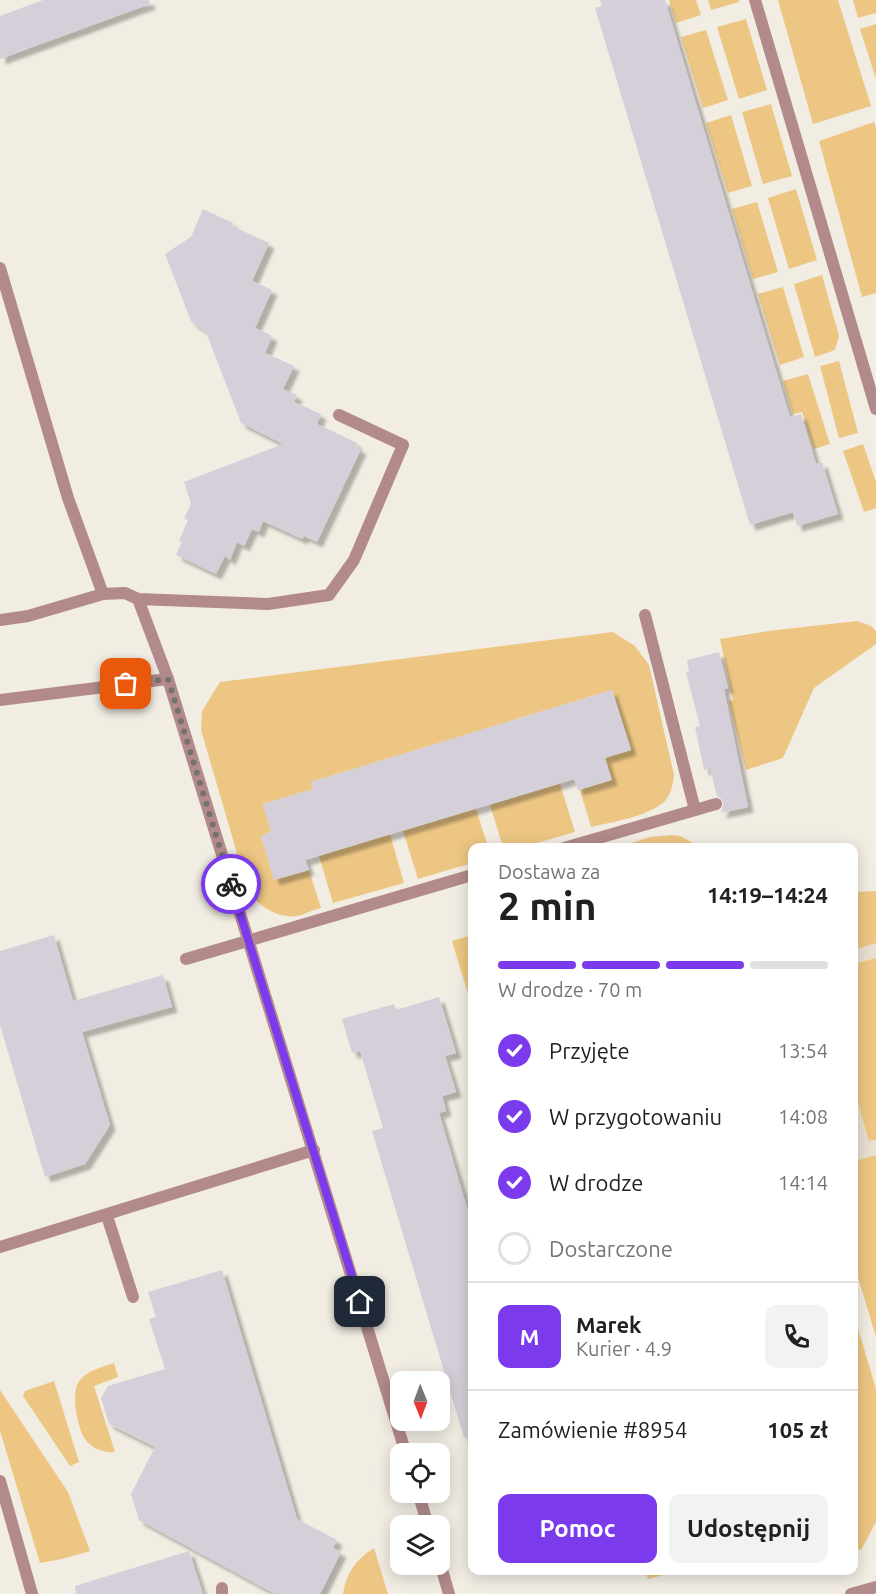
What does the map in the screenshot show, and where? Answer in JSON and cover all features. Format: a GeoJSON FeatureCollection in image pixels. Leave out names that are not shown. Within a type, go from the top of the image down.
{"type":"FeatureCollection","features":[{"type":"Feature","properties":{"kind":"street"},"geometry":{"type":"LineString","coordinates":[[755,0],[876,410]]}},
{"type":"Feature","properties":{"kind":"street"},"geometry":{"type":"LineString","coordinates":[[0,268],[68,498],[104,594]]}},
{"type":"Feature","properties":{"kind":"street"},"geometry":{"type":"LineString","coordinates":[[0,620],[28,616],[104,594],[125,593],[138,598],[268,604],[328,594],[354,560],[403,445],[339,415]]}},
{"type":"Feature","properties":{"kind":"street"},"geometry":{"type":"LineString","coordinates":[[138,598],[168,679],[403,1443]]}},
{"type":"Feature","properties":{"kind":"street"},"geometry":{"type":"LineString","coordinates":[[645,615],[695,810]]}},
{"type":"Feature","properties":{"kind":"street"},"geometry":{"type":"LineString","coordinates":[[0,700],[168,679]]}},
{"type":"Feature","properties":{"kind":"street"},"geometry":{"type":"LineString","coordinates":[[581,843],[716,804]]}},
{"type":"Feature","properties":{"kind":"street"},"geometry":{"type":"LineString","coordinates":[[186,959],[468,876]]}},
{"type":"Feature","properties":{"kind":"street"},"geometry":{"type":"LineString","coordinates":[[0,1247],[107,1216],[314,1150]]}},
{"type":"Feature","properties":{"kind":"street"},"geometry":{"type":"LineString","coordinates":[[107,1216],[133,1297]]}},
{"type":"Feature","properties":{"kind":"street"},"geometry":{"type":"LineString","coordinates":[[0,1481],[32,1594]]}},
{"type":"Feature","properties":{"kind":"street"},"geometry":{"type":"LineString","coordinates":[[443,1575],[449,1594]]}},
{"type":"Feature","properties":{"kind":"street"},"geometry":{"type":"LineString","coordinates":[[851,1594],[876,1587]]}},
{"type":"Feature","properties":{"kind":"shaded area"},"geometry":{"type":"Polygon","coordinates":[[[669,0],[696,0],[701,15],[676,23],[669,0]]]}},
{"type":"Feature","properties":{"kind":"shaded area"},"geometry":{"type":"Polygon","coordinates":[[[708,0],[739,0],[739,2],[711,10],[708,0]]]}},
{"type":"Feature","properties":{"kind":"shaded area"},"geometry":{"type":"Polygon","coordinates":[[[778,0],[838,0],[871,106],[813,124],[778,0]]]}},
{"type":"Feature","properties":{"kind":"shaded area"},"geometry":{"type":"Polygon","coordinates":[[[853,0],[876,0],[876,13],[858,18],[853,0]]]}},
{"type":"Feature","properties":{"kind":"shaded area"},"geometry":{"type":"Polygon","coordinates":[[[746,19],[767,90],[739,99],[717,27],[746,19]]]}},
{"type":"Feature","properties":{"kind":"shaded area"},"geometry":{"type":"Polygon","coordinates":[[[876,24],[876,79],[860,29],[876,24]]]}},
{"type":"Feature","properties":{"kind":"shaded area"},"geometry":{"type":"Polygon","coordinates":[[[706,30],[728,100],[703,108],[681,37],[706,30]]]}},
{"type":"Feature","properties":{"kind":"shaded area"},"geometry":{"type":"Polygon","coordinates":[[[771,104],[792,176],[763,184],[742,112],[771,104]]]}},
{"type":"Feature","properties":{"kind":"shaded area"},"geometry":{"type":"Polygon","coordinates":[[[731,115],[752,186],[728,193],[706,123],[731,115]]]}},
{"type":"Feature","properties":{"kind":"shaded area"},"geometry":{"type":"Polygon","coordinates":[[[874,122],[876,128],[876,293],[862,297],[819,141],[874,122]]]}},
{"type":"Feature","properties":{"kind":"shaded area"},"geometry":{"type":"Polygon","coordinates":[[[796,189],[817,260],[789,269],[768,198],[796,189]]]}},
{"type":"Feature","properties":{"kind":"shaded area"},"geometry":{"type":"Polygon","coordinates":[[[757,202],[778,272],[753,279],[732,209],[757,202]]]}},
{"type":"Feature","properties":{"kind":"shaded area"},"geometry":{"type":"Polygon","coordinates":[[[822,275],[839,336],[835,350],[815,357],[794,284],[822,275]]]}},
{"type":"Feature","properties":{"kind":"shaded area"},"geometry":{"type":"Polygon","coordinates":[[[783,287],[804,357],[780,365],[758,294],[783,287]]]}},
{"type":"Feature","properties":{"kind":"shaded area"},"geometry":{"type":"Polygon","coordinates":[[[839,361],[858,433],[839,438],[820,366],[839,361]]]}},
{"type":"Feature","properties":{"kind":"shaded area"},"geometry":{"type":"Polygon","coordinates":[[[808,374],[830,444],[814,449],[802,412],[793,414],[783,381],[808,374]]]}},
{"type":"Feature","properties":{"kind":"shaded area"},"geometry":{"type":"Polygon","coordinates":[[[863,444],[876,482],[876,508],[864,512],[843,451],[863,444]]]}},
{"type":"Feature","properties":{"kind":"shaded area"},"geometry":{"type":"Polygon","coordinates":[[[857,621],[871,626],[876,631],[876,644],[814,688],[783,758],[746,770],[729,701],[733,700],[720,639],[857,621]]]}},
{"type":"Feature","properties":{"kind":"shaded area"},"geometry":{"type":"Polygon","coordinates":[[[613,632],[635,646],[649,665],[674,775],[670,793],[657,807],[639,815],[591,827],[580,790],[611,780],[605,758],[631,749],[612,690],[311,782],[313,789],[263,804],[271,832],[261,836],[274,880],[309,870],[321,908],[298,916],[283,915],[257,902],[248,891],[201,730],[202,711],[220,682],[613,632]]]}},
{"type":"Feature","properties":{"kind":"shaded area"},"geometry":{"type":"Polygon","coordinates":[[[560,784],[575,832],[537,843],[502,843],[490,805],[560,784]]]}},
{"type":"Feature","properties":{"kind":"shaded area"},"geometry":{"type":"Polygon","coordinates":[[[476,809],[487,843],[468,843],[468,864],[418,879],[403,831],[476,809]]]}},
{"type":"Feature","properties":{"kind":"shaded area"},"geometry":{"type":"Polygon","coordinates":[[[390,834],[404,883],[333,903],[319,856],[390,834]]]}},
{"type":"Feature","properties":{"kind":"shaded area"},"geometry":{"type":"Polygon","coordinates":[[[680,836],[693,843],[631,843],[650,837],[680,836]]]}},
{"type":"Feature","properties":{"kind":"shaded area"},"geometry":{"type":"Polygon","coordinates":[[[876,891],[876,943],[858,949],[858,892],[876,891]]]}},
{"type":"Feature","properties":{"kind":"shaded area"},"geometry":{"type":"Polygon","coordinates":[[[468,936],[468,994],[452,941],[468,936]]]}},
{"type":"Feature","properties":{"kind":"shaded area"},"geometry":{"type":"Polygon","coordinates":[[[876,943],[876,1218],[858,1156],[858,949],[876,943]]]}},
{"type":"Feature","properties":{"kind":"shaded area"},"geometry":{"type":"Polygon","coordinates":[[[876,958],[876,1139],[869,1141],[858,1103],[858,963],[876,958]]]}},
{"type":"Feature","properties":{"kind":"shaded area"},"geometry":{"type":"Polygon","coordinates":[[[876,1155],[876,1337],[858,1277],[858,1156],[859,1160],[876,1155]]]}},
{"type":"Feature","properties":{"kind":"shaded area"},"geometry":{"type":"Polygon","coordinates":[[[858,1328],[876,1389],[876,1522],[861,1550],[858,1549],[858,1328]]]}},
{"type":"Feature","properties":{"kind":"shaded area"},"geometry":{"type":"Polygon","coordinates":[[[114,1363],[118,1377],[94,1386],[115,1452],[111,1452],[95,1448],[85,1439],[77,1418],[75,1393],[83,1377],[96,1369],[114,1363]]]}},
{"type":"Feature","properties":{"kind":"shaded area"},"geometry":{"type":"Polygon","coordinates":[[[54,1381],[79,1462],[70,1466],[23,1396],[25,1391],[54,1381]]]}},
{"type":"Feature","properties":{"kind":"shaded area"},"geometry":{"type":"Polygon","coordinates":[[[0,1390],[68,1492],[90,1551],[40,1563],[0,1431],[0,1390]]]}},
{"type":"Feature","properties":{"kind":"shaded area"},"geometry":{"type":"Polygon","coordinates":[[[374,1548],[388,1594],[343,1594],[353,1567],[374,1548]]]}},
{"type":"Feature","properties":{"kind":"shaded area"},"geometry":{"type":"Polygon","coordinates":[[[647,1575],[663,1575],[648,1579],[647,1575]]]}},
{"type":"Feature","properties":{"kind":"building"},"geometry":{"type":"Polygon","coordinates":[[[43,0],[149,0],[150,4],[0,59],[0,16],[43,0]]]}},
{"type":"Feature","properties":{"kind":"building"},"geometry":{"type":"Polygon","coordinates":[[[600,0],[665,0],[790,417],[801,414],[816,464],[822,462],[838,514],[797,526],[793,512],[750,525],[595,8],[602,6],[600,0]]]}},
{"type":"Feature","properties":{"kind":"building"},"geometry":{"type":"Polygon","coordinates":[[[203,209],[233,223],[232,226],[269,243],[252,281],[272,290],[255,328],[272,336],[265,353],[294,366],[283,389],[297,395],[294,402],[321,414],[317,424],[357,443],[355,446],[361,449],[317,542],[304,536],[302,539],[263,521],[259,532],[252,529],[244,546],[237,542],[230,560],[225,556],[216,574],[176,555],[188,520],[184,519],[191,504],[184,482],[283,444],[241,423],[206,332],[191,321],[165,254],[191,237],[203,209]]]}},
{"type":"Feature","properties":{"kind":"building"},"geometry":{"type":"Polygon","coordinates":[[[719,652],[728,688],[724,689],[748,807],[721,813],[724,801],[717,796],[710,768],[704,770],[695,727],[700,726],[686,672],[689,671],[687,660],[719,652]]]}},
{"type":"Feature","properties":{"kind":"building"},"geometry":{"type":"Polygon","coordinates":[[[612,690],[631,750],[605,758],[612,780],[578,790],[574,779],[305,860],[309,870],[274,880],[261,836],[271,832],[263,804],[313,789],[311,782],[612,690]]]}},
{"type":"Feature","properties":{"kind":"building"},"geometry":{"type":"Polygon","coordinates":[[[54,935],[73,1001],[163,975],[172,1007],[82,1032],[110,1125],[85,1164],[45,1177],[0,1025],[0,951],[54,935]]]}},
{"type":"Feature","properties":{"kind":"building"},"geometry":{"type":"Polygon","coordinates":[[[439,997],[456,1053],[445,1056],[456,1092],[442,1096],[446,1111],[439,1113],[468,1211],[468,1438],[464,1438],[450,1391],[450,1371],[444,1371],[372,1131],[383,1128],[360,1051],[352,1053],[342,1019],[394,1004],[396,1010],[439,997]]]}},
{"type":"Feature","properties":{"kind":"building"},"geometry":{"type":"Polygon","coordinates":[[[222,1270],[297,1519],[337,1540],[333,1548],[341,1552],[320,1594],[275,1594],[139,1520],[131,1494],[155,1447],[109,1424],[101,1398],[108,1386],[165,1369],[149,1319],[156,1317],[148,1292],[222,1270]]]}},
{"type":"Feature","properties":{"kind":"building"},"geometry":{"type":"Polygon","coordinates":[[[189,1551],[203,1594],[76,1594],[75,1586],[189,1551]]]}},
{"type":"Feature","properties":{"kind":"way so far"},"geometry":{"type":"LineString","coordinates":[[126,684],[168,679],[231,884]]}},
{"type":"Feature","properties":{"kind":"route"},"geometry":{"type":"LineString","coordinates":[[231,884],[360,1302]]}}]}
